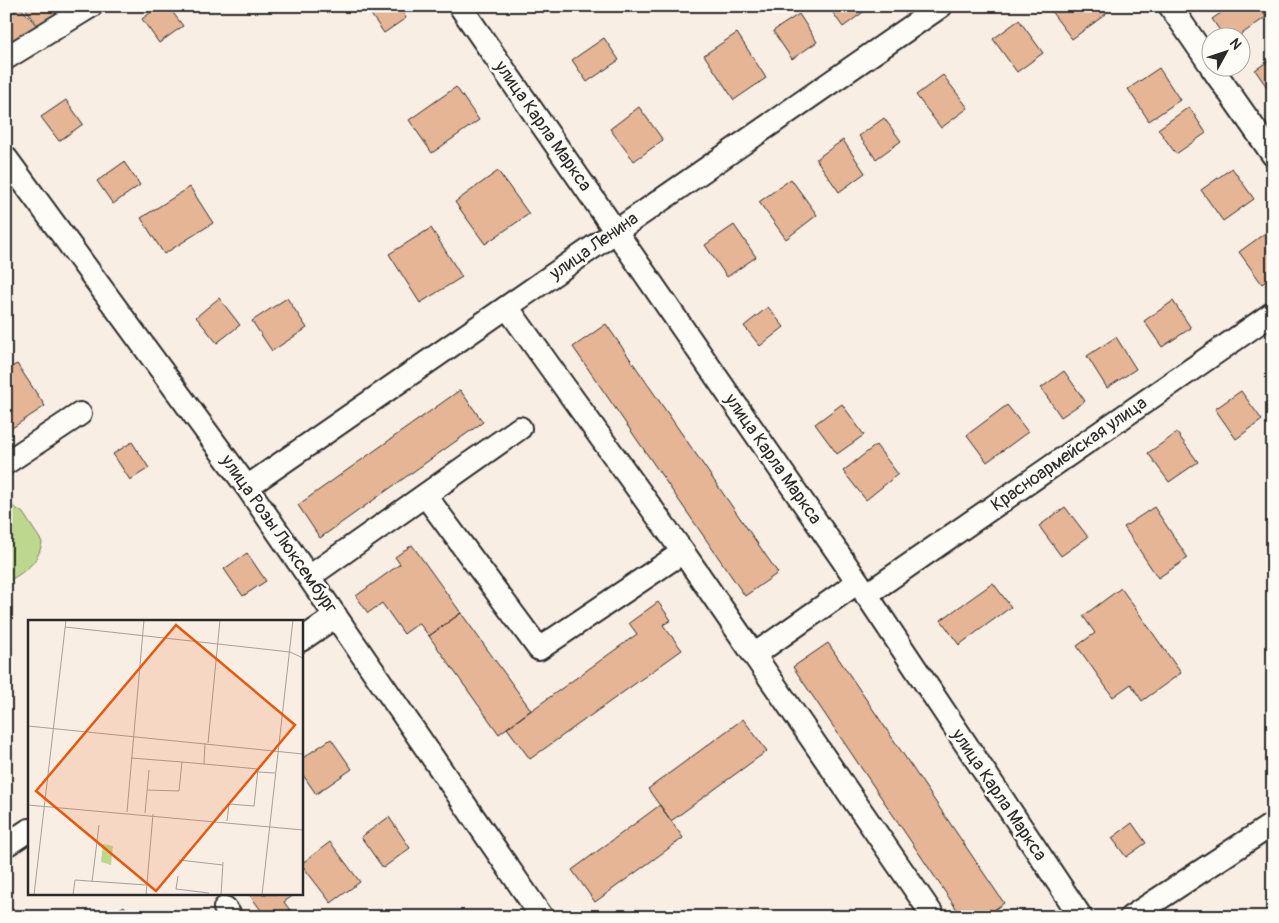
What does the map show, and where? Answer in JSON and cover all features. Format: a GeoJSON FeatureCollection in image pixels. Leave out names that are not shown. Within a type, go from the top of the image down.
{"type":"FeatureCollection","features":[{"type":"Feature","properties":{"kind":"street"},"geometry":{"type":"LineString","coordinates":[[6,58],[91,6]]}},
{"type":"Feature","properties":{"kind":"street","name":"улица Карла Маркса"},"geometry":{"type":"LineString","coordinates":[[460,6],[862,589],[1081,917]]}},
{"type":"Feature","properties":{"kind":"street","name":"улица Ленина"},"geometry":{"type":"LineString","coordinates":[[247,487],[941,6]]}},
{"type":"Feature","properties":{"kind":"street"},"geometry":{"type":"LineString","coordinates":[[1170,6],[1202,52]]}},
{"type":"Feature","properties":{"kind":"street"},"geometry":{"type":"LineString","coordinates":[[1220,78],[1273,155]]}},
{"type":"Feature","properties":{"kind":"street","name":"улица Розы Люксембург"},"geometry":{"type":"LineString","coordinates":[[6,158],[247,487],[542,917]]}},
{"type":"Feature","properties":{"kind":"street"},"geometry":{"type":"LineString","coordinates":[[507,307],[683,552],[934,917]]}},
{"type":"Feature","properties":{"kind":"street","name":"Красноармейская улица"},"geometry":{"type":"LineString","coordinates":[[754,655],[862,589],[1273,313]]}},
{"type":"Feature","properties":{"kind":"street"},"geometry":{"type":"LineString","coordinates":[[6,463],[80,414]]}},
{"type":"Feature","properties":{"kind":"street"},"geometry":{"type":"LineString","coordinates":[[309,577],[520,428]]}},
{"type":"Feature","properties":{"kind":"street"},"geometry":{"type":"LineString","coordinates":[[425,495],[539,649],[683,552]]}},
{"type":"Feature","properties":{"kind":"street"},"geometry":{"type":"LineString","coordinates":[[302,639],[336,616]]}},
{"type":"Feature","properties":{"kind":"street"},"geometry":{"type":"LineString","coordinates":[[1131,917],[1273,824]]}},
{"type":"Feature","properties":{"kind":"street"},"geometry":{"type":"LineString","coordinates":[[6,845],[28,831]]}},
{"type":"Feature","properties":{"kind":"green space"},"geometry":{"type":"Polygon","coordinates":[[[11,505],[23,513],[42,542],[34,562],[6,583],[6,507],[11,505]]]}},
{"type":"Feature","properties":{"kind":"building"},"geometry":{"type":"Polygon","coordinates":[[[24,6],[59,6],[63,12],[40,29],[24,6]]]}},
{"type":"Feature","properties":{"kind":"building"},"geometry":{"type":"Polygon","coordinates":[[[159,6],[168,6],[183,26],[159,43],[142,19],[159,6]]]}},
{"type":"Feature","properties":{"kind":"building"},"geometry":{"type":"Polygon","coordinates":[[[365,6],[399,6],[406,18],[384,33],[365,6]]]}},
{"type":"Feature","properties":{"kind":"building"},"geometry":{"type":"Polygon","coordinates":[[[828,6],[864,6],[866,10],[843,27],[828,6]]]}},
{"type":"Feature","properties":{"kind":"building"},"geometry":{"type":"Polygon","coordinates":[[[1047,6],[1101,6],[1106,14],[1072,39],[1047,6]]]}},
{"type":"Feature","properties":{"kind":"building"},"geometry":{"type":"Polygon","coordinates":[[[1231,6],[1259,6],[1266,17],[1250,28],[1218,28],[1212,19],[1231,6]]]}},
{"type":"Feature","properties":{"kind":"building"},"geometry":{"type":"Polygon","coordinates":[[[20,7],[40,29],[6,57],[6,17],[20,7]]]}},
{"type":"Feature","properties":{"kind":"building"},"geometry":{"type":"Polygon","coordinates":[[[799,14],[817,42],[792,59],[773,31],[799,14]]]}},
{"type":"Feature","properties":{"kind":"building"},"geometry":{"type":"Polygon","coordinates":[[[1019,20],[1043,53],[1017,72],[993,39],[1019,20]]]}},
{"type":"Feature","properties":{"kind":"building"},"geometry":{"type":"Polygon","coordinates":[[[737,33],[766,78],[734,100],[704,55],[737,33]]]}},
{"type":"Feature","properties":{"kind":"building"},"geometry":{"type":"Polygon","coordinates":[[[604,38],[619,60],[587,82],[572,60],[604,38]]]}},
{"type":"Feature","properties":{"kind":"building"},"geometry":{"type":"Polygon","coordinates":[[[1273,58],[1273,96],[1255,70],[1273,58]]]}},
{"type":"Feature","properties":{"kind":"building"},"geometry":{"type":"Polygon","coordinates":[[[1159,68],[1180,100],[1149,121],[1128,89],[1159,68]]]}},
{"type":"Feature","properties":{"kind":"building"},"geometry":{"type":"Polygon","coordinates":[[[943,75],[968,108],[941,128],[916,95],[943,75]]]}},
{"type":"Feature","properties":{"kind":"building"},"geometry":{"type":"Polygon","coordinates":[[[456,87],[479,120],[432,153],[409,120],[456,87]]]}},
{"type":"Feature","properties":{"kind":"building"},"geometry":{"type":"Polygon","coordinates":[[[66,100],[83,124],[59,141],[41,117],[66,100]]]}},
{"type":"Feature","properties":{"kind":"building"},"geometry":{"type":"Polygon","coordinates":[[[639,107],[663,140],[634,161],[610,129],[639,107]]]}},
{"type":"Feature","properties":{"kind":"building"},"geometry":{"type":"Polygon","coordinates":[[[1189,107],[1206,133],[1176,154],[1158,129],[1189,107]]]}},
{"type":"Feature","properties":{"kind":"building"},"geometry":{"type":"Polygon","coordinates":[[[884,118],[901,141],[876,159],[859,136],[884,118]]]}},
{"type":"Feature","properties":{"kind":"building"},"geometry":{"type":"Polygon","coordinates":[[[843,140],[865,173],[839,192],[816,159],[843,140]]]}},
{"type":"Feature","properties":{"kind":"building"},"geometry":{"type":"Polygon","coordinates":[[[124,162],[140,185],[113,204],[97,181],[124,162]]]}},
{"type":"Feature","properties":{"kind":"building"},"geometry":{"type":"Polygon","coordinates":[[[1232,168],[1254,199],[1223,221],[1201,190],[1232,168]]]}},
{"type":"Feature","properties":{"kind":"building"},"geometry":{"type":"Polygon","coordinates":[[[498,171],[529,214],[485,244],[455,202],[498,171]]]}},
{"type":"Feature","properties":{"kind":"building"},"geometry":{"type":"Polygon","coordinates":[[[791,179],[817,215],[786,239],[759,202],[791,179]]]}},
{"type":"Feature","properties":{"kind":"building"},"geometry":{"type":"Polygon","coordinates":[[[190,187],[213,223],[164,254],[141,218],[190,187]]]}},
{"type":"Feature","properties":{"kind":"building"},"geometry":{"type":"Polygon","coordinates":[[[734,225],[756,257],[727,277],[705,245],[734,225]]]}},
{"type":"Feature","properties":{"kind":"building"},"geometry":{"type":"Polygon","coordinates":[[[431,228],[462,277],[420,303],[389,254],[431,228]]]}},
{"type":"Feature","properties":{"kind":"building"},"geometry":{"type":"Polygon","coordinates":[[[1268,231],[1273,237],[1273,276],[1262,284],[1239,252],[1268,231]]]}},
{"type":"Feature","properties":{"kind":"building"},"geometry":{"type":"Polygon","coordinates":[[[219,298],[240,325],[217,343],[196,317],[219,298]]]}},
{"type":"Feature","properties":{"kind":"building"},"geometry":{"type":"Polygon","coordinates":[[[287,298],[307,328],[272,351],[252,321],[287,298]]]}},
{"type":"Feature","properties":{"kind":"building"},"geometry":{"type":"Polygon","coordinates":[[[1173,301],[1191,328],[1162,347],[1144,321],[1173,301]]]}},
{"type":"Feature","properties":{"kind":"building"},"geometry":{"type":"Polygon","coordinates":[[[768,307],[784,327],[760,346],[744,326],[768,307]]]}},
{"type":"Feature","properties":{"kind":"building"},"geometry":{"type":"Polygon","coordinates":[[[606,324],[778,573],[745,596],[573,347],[606,324]]]}},
{"type":"Feature","properties":{"kind":"building"},"geometry":{"type":"Polygon","coordinates":[[[1116,337],[1136,369],[1107,388],[1087,356],[1116,337]]]}},
{"type":"Feature","properties":{"kind":"building"},"geometry":{"type":"Polygon","coordinates":[[[17,364],[45,406],[6,432],[6,370],[17,364]]]}},
{"type":"Feature","properties":{"kind":"building"},"geometry":{"type":"Polygon","coordinates":[[[1064,371],[1085,401],[1061,417],[1041,388],[1064,371]]]}},
{"type":"Feature","properties":{"kind":"building"},"geometry":{"type":"Polygon","coordinates":[[[460,390],[483,422],[320,538],[298,505],[460,390]]]}},
{"type":"Feature","properties":{"kind":"building"},"geometry":{"type":"Polygon","coordinates":[[[1241,391],[1262,420],[1236,439],[1215,409],[1241,391]]]}},
{"type":"Feature","properties":{"kind":"building"},"geometry":{"type":"Polygon","coordinates":[[[842,404],[864,435],[837,454],[815,424],[842,404]]]}},
{"type":"Feature","properties":{"kind":"building"},"geometry":{"type":"Polygon","coordinates":[[[1007,405],[1028,432],[987,462],[967,435],[1007,405]]]}},
{"type":"Feature","properties":{"kind":"building"},"geometry":{"type":"Polygon","coordinates":[[[1177,433],[1198,462],[1169,482],[1148,453],[1177,433]]]}},
{"type":"Feature","properties":{"kind":"building"},"geometry":{"type":"Polygon","coordinates":[[[132,442],[149,468],[130,480],[113,454],[132,442]]]}},
{"type":"Feature","properties":{"kind":"building"},"geometry":{"type":"Polygon","coordinates":[[[876,445],[898,474],[866,500],[843,471],[876,445]]]}},
{"type":"Feature","properties":{"kind":"building"},"geometry":{"type":"Polygon","coordinates":[[[1065,507],[1088,537],[1061,556],[1039,526],[1065,507]]]}},
{"type":"Feature","properties":{"kind":"building"},"geometry":{"type":"Polygon","coordinates":[[[1154,507],[1188,558],[1158,578],[1124,527],[1154,507]]]}},
{"type":"Feature","properties":{"kind":"building"},"geometry":{"type":"Polygon","coordinates":[[[412,545],[461,613],[429,636],[419,623],[404,634],[382,603],[368,613],[356,596],[400,564],[395,557],[412,545]]]}},
{"type":"Feature","properties":{"kind":"building"},"geometry":{"type":"Polygon","coordinates":[[[247,553],[266,581],[243,596],[224,569],[247,553]]]}},
{"type":"Feature","properties":{"kind":"building"},"geometry":{"type":"Polygon","coordinates":[[[993,583],[1011,607],[959,645],[941,620],[993,583]]]}},
{"type":"Feature","properties":{"kind":"building"},"geometry":{"type":"Polygon","coordinates":[[[1121,588],[1181,673],[1142,701],[1131,684],[1113,697],[1077,646],[1095,633],[1083,616],[1121,588]]]}},
{"type":"Feature","properties":{"kind":"building"},"geometry":{"type":"Polygon","coordinates":[[[658,602],[671,620],[663,625],[682,650],[530,759],[507,728],[637,634],[629,623],[658,602]]]}},
{"type":"Feature","properties":{"kind":"building"},"geometry":{"type":"Polygon","coordinates":[[[461,613],[531,710],[499,734],[429,636],[461,613]]]}},
{"type":"Feature","properties":{"kind":"building"},"geometry":{"type":"Polygon","coordinates":[[[828,643],[1004,903],[984,917],[962,917],[793,667],[828,643]]]}},
{"type":"Feature","properties":{"kind":"building"},"geometry":{"type":"Polygon","coordinates":[[[743,719],[767,751],[671,821],[648,789],[743,719]]]}},
{"type":"Feature","properties":{"kind":"building"},"geometry":{"type":"Polygon","coordinates":[[[331,739],[352,769],[316,794],[302,773],[302,758],[331,739]]]}},
{"type":"Feature","properties":{"kind":"building"},"geometry":{"type":"Polygon","coordinates":[[[660,805],[683,838],[595,902],[572,870],[660,805]]]}},
{"type":"Feature","properties":{"kind":"building"},"geometry":{"type":"Polygon","coordinates":[[[389,817],[410,848],[383,868],[361,837],[389,817]]]}},
{"type":"Feature","properties":{"kind":"building"},"geometry":{"type":"Polygon","coordinates":[[[1132,823],[1146,843],[1126,857],[1112,838],[1132,823]]]}},
{"type":"Feature","properties":{"kind":"building"},"geometry":{"type":"Polygon","coordinates":[[[330,842],[360,882],[331,903],[302,863],[330,842]]]}},
{"type":"Feature","properties":{"kind":"building"},"geometry":{"type":"Polygon","coordinates":[[[250,896],[292,896],[284,902],[295,917],[266,917],[250,896]]]}},
{"type":"Feature","properties":{"kind":"building"},"geometry":{"type":"Polygon","coordinates":[[[124,906],[132,917],[107,917],[124,906]]]}}]}
